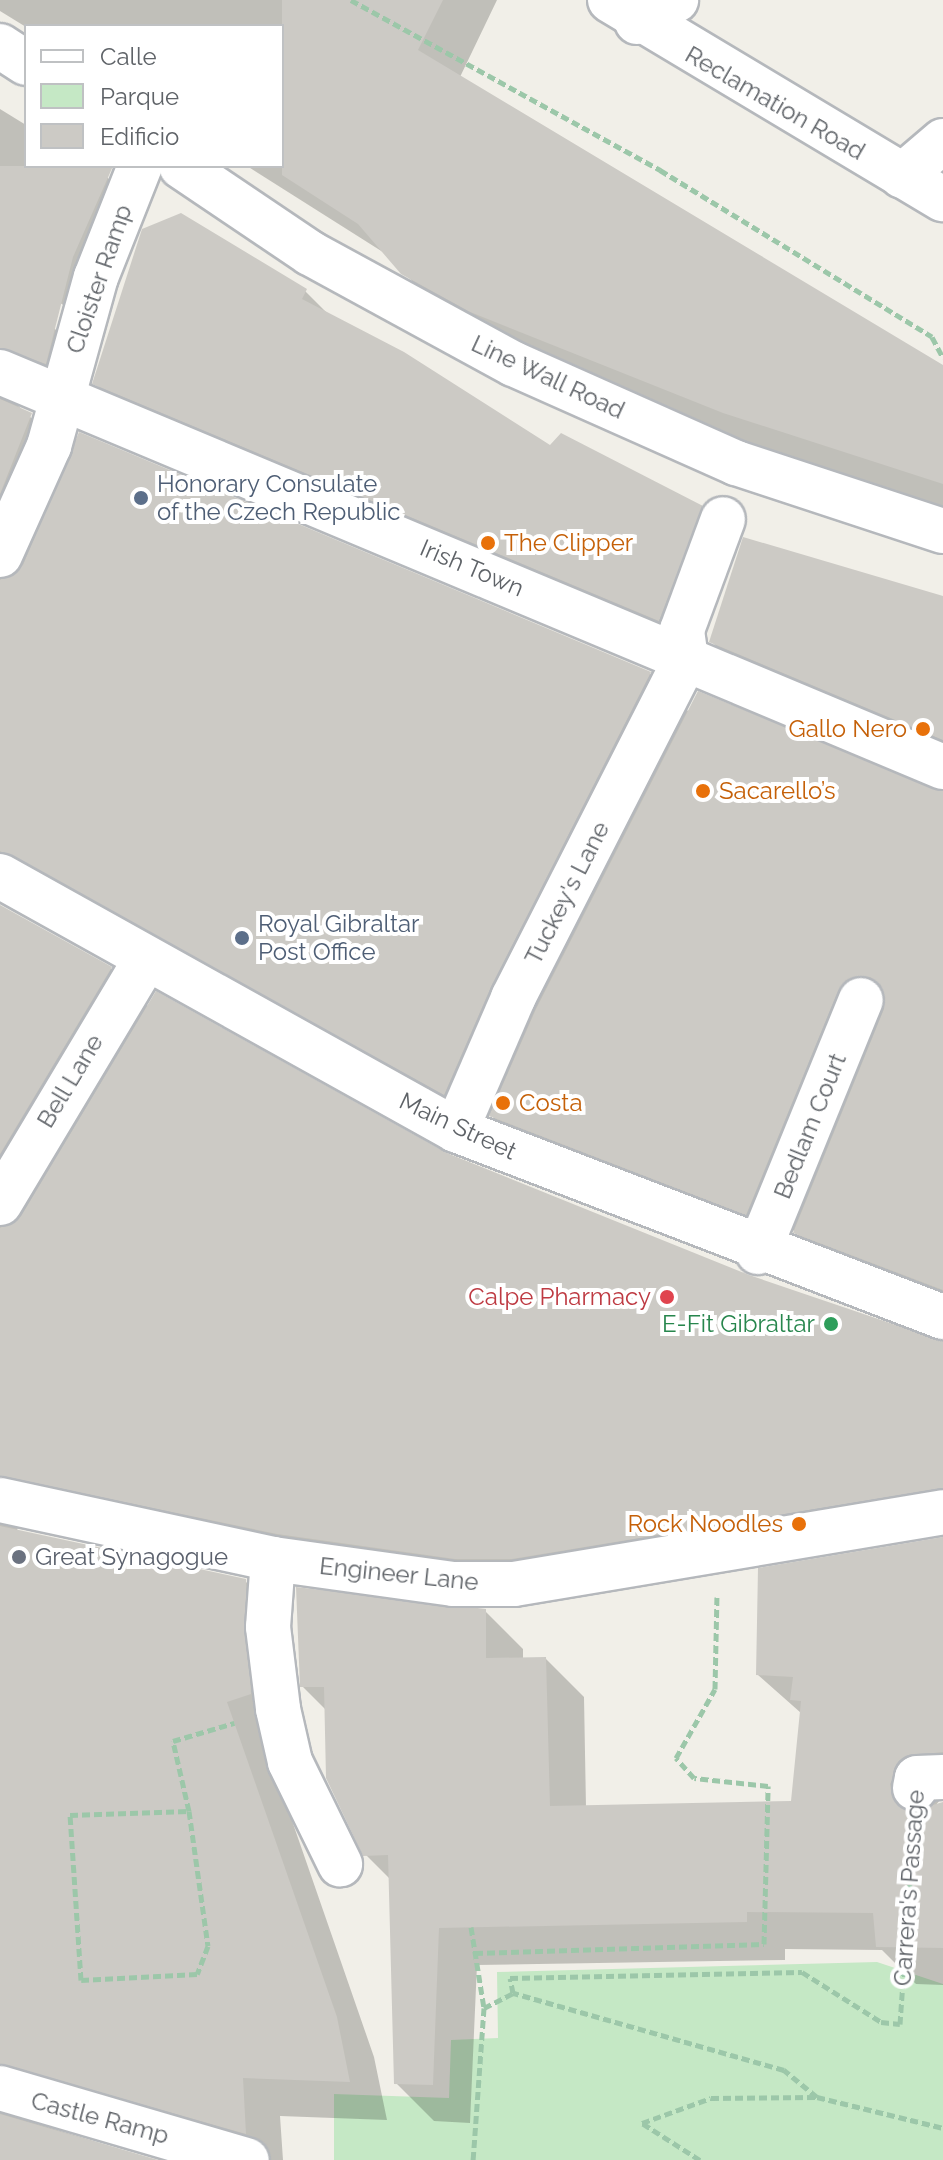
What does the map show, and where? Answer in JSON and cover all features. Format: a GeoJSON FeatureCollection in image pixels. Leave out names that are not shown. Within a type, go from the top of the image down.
{"type":"FeatureCollection","features":[{"type":"Feature","properties":{"kind":"street"},"geometry":{"type":"LineString","coordinates":[[623,11],[676,0]]}},
{"type":"Feature","properties":{"kind":"street","name":"Reclamation Road"},"geometry":{"type":"LineString","coordinates":[[623,11],[943,199]]}},
{"type":"Feature","properties":{"kind":"street"},"geometry":{"type":"LineString","coordinates":[[0,46],[24,62]]}},
{"type":"Feature","properties":{"kind":"street"},"geometry":{"type":"LineString","coordinates":[[902,176],[943,141]]}},
{"type":"Feature","properties":{"kind":"street","name":"Cloister Ramp"},"geometry":{"type":"LineString","coordinates":[[0,555],[49,446],[61,392],[139,168]]}},
{"type":"Feature","properties":{"kind":"street","name":"Line Wall Road"},"geometry":{"type":"LineString","coordinates":[[184,168],[310,253],[514,364],[736,463],[943,531]]}},
{"type":"Feature","properties":{"kind":"street","name":"Irish Town"},"geometry":{"type":"LineString","coordinates":[[0,372],[61,392],[943,767]]}},
{"type":"Feature","properties":{"kind":"street"},"geometry":{"type":"LineString","coordinates":[[686,659],[682,630],[723,519]]}},
{"type":"Feature","properties":{"kind":"street","name":"Tuckey's Lane"},"geometry":{"type":"LineString","coordinates":[[456,1130],[513,998],[686,659]]}},
{"type":"Feature","properties":{"kind":"street","name":"Main Street"},"geometry":{"type":"LineString","coordinates":[[0,876],[144,962],[456,1130],[758,1252],[943,1317]]}},
{"type":"Feature","properties":{"kind":"street","name":"Bell Lane"},"geometry":{"type":"LineString","coordinates":[[0,1203],[144,962]]}},
{"type":"Feature","properties":{"kind":"street","name":"Bedlam Court"},"geometry":{"type":"LineString","coordinates":[[758,1252],[861,1000]]}},
{"type":"Feature","properties":{"kind":"street","name":"Engineer Lane"},"geometry":{"type":"LineString","coordinates":[[0,1500],[273,1559],[453,1584],[514,1584],[943,1512]]}},
{"type":"Feature","properties":{"kind":"street"},"geometry":{"type":"LineString","coordinates":[[273,1559],[268,1627],[278,1709],[290,1762],[340,1864]]}},
{"type":"Feature","properties":{"kind":"street","name":"Castle Ramp"},"geometry":{"type":"LineString","coordinates":[[0,2088],[247,2160]]}},
{"type":"Feature","properties":{"kind":"path"},"geometry":{"type":"LineString","coordinates":[[351,0],[673,178],[932,337],[943,358]]}},
{"type":"Feature","properties":{"kind":"path"},"geometry":{"type":"LineString","coordinates":[[475,1953],[764,1944],[768,1786],[694,1778],[676,1758],[715,1689],[715,1550]]}},
{"type":"Feature","properties":{"kind":"path"},"geometry":{"type":"LineString","coordinates":[[189,1811],[70,1815],[81,1980],[197,1974],[208,1946],[189,1811],[173,1741],[278,1709]]}},
{"type":"Feature","properties":{"kind":"path","name":"Carrera's Passage"},"geometry":{"type":"LineString","coordinates":[[513,1993],[510,1978],[802,1972],[881,2022],[900,2024],[929,1783]]}},
{"type":"Feature","properties":{"kind":"path"},"geometry":{"type":"LineString","coordinates":[[471,1927],[484,2008],[473,2160]]}},
{"type":"Feature","properties":{"kind":"path"},"geometry":{"type":"LineString","coordinates":[[484,2008],[513,1993],[784,2070],[817,2097]]}},
{"type":"Feature","properties":{"kind":"path"},"geometry":{"type":"LineString","coordinates":[[700,2160],[642,2123],[711,2098],[817,2097],[943,2128]]}},
{"type":"Feature","properties":{"kind":"green space"},"geometry":{"type":"Polygon","coordinates":[[[877,1962],[943,1984],[943,2160],[334,2160],[334,2094],[449,2098],[451,2040],[498,2038],[497,1972],[877,1962]]]}},
{"type":"Feature","properties":{"kind":"building"},"geometry":{"type":"Polygon","coordinates":[[[282,0],[443,0],[418,50],[943,365],[943,484],[723,413],[470,312],[401,274],[358,224],[282,175],[282,0]]]}},
{"type":"Feature","properties":{"kind":"building"},"geometry":{"type":"Polygon","coordinates":[[[0,166],[112,168],[73,257],[46,364],[0,348],[0,166]]]}},
{"type":"Feature","properties":{"kind":"building"},"geometry":{"type":"Polygon","coordinates":[[[181,213],[307,289],[302,299],[404,352],[550,445],[561,433],[703,506],[659,621],[92,384],[142,229],[181,213]]]}},
{"type":"Feature","properties":{"kind":"building"},"geometry":{"type":"Polygon","coordinates":[[[0,399],[32,413],[0,494],[0,399]]]}},
{"type":"Feature","properties":{"kind":"building"},"geometry":{"type":"Polygon","coordinates":[[[79,432],[651,672],[491,987],[444,1095],[0,851],[0,580],[23,565],[79,432]]]}},
{"type":"Feature","properties":{"kind":"building"},"geometry":{"type":"Polygon","coordinates":[[[743,537],[943,596],[943,740],[709,642],[743,537]]]}},
{"type":"Feature","properties":{"kind":"building"},"geometry":{"type":"Polygon","coordinates":[[[698,691],[943,791],[943,1290],[793,1233],[884,1009],[881,985],[870,977],[846,980],[838,991],[746,1215],[489,1116],[536,1009],[698,691]]]}},
{"type":"Feature","properties":{"kind":"building"},"geometry":{"type":"Polygon","coordinates":[[[0,905],[112,967],[0,1154],[0,905]]]}},
{"type":"Feature","properties":{"kind":"building"},"geometry":{"type":"Polygon","coordinates":[[[156,991],[447,1153],[749,1275],[943,1341],[943,1488],[512,1559],[455,1559],[277,1534],[0,1476],[0,1228],[21,1216],[156,991]]]}},
{"type":"Feature","properties":{"kind":"building"},"geometry":{"type":"Polygon","coordinates":[[[0,1526],[246,1579],[251,1694],[227,1702],[337,2017],[350,2082],[243,2078],[246,2134],[0,2064],[0,1526]]]}},
{"type":"Feature","properties":{"kind":"building"},"geometry":{"type":"Polygon","coordinates":[[[943,1537],[943,1752],[905,1756],[890,1784],[892,1797],[909,1812],[943,1802],[943,1948],[876,1947],[873,1913],[747,1912],[747,1922],[439,1928],[433,2085],[394,2084],[388,1855],[363,1856],[326,1778],[324,1687],[300,1687],[296,1587],[486,1609],[486,1658],[546,1657],[550,1806],[791,1801],[801,1701],[790,1700],[793,1677],[756,1675],[758,1568],[943,1537]]]}},
{"type":"Feature","properties":{"kind":"building"},"geometry":{"type":"Polygon","coordinates":[[[0,2114],[158,2160],[0,2160],[0,2114]]]}},
{"type":"Feature","properties":{"kind":"place","name":"Honorary Consulate of the Czech Republic"},"geometry":{"type":"Point","coordinates":[141,498]}},
{"type":"Feature","properties":{"kind":"place","name":"The Clipper"},"geometry":{"type":"Point","coordinates":[488,543]}},
{"type":"Feature","properties":{"kind":"place","name":"Gallo Nero"},"geometry":{"type":"Point","coordinates":[923,729]}},
{"type":"Feature","properties":{"kind":"place","name":"Sacarello’s"},"geometry":{"type":"Point","coordinates":[703,791]}},
{"type":"Feature","properties":{"kind":"place","name":"Royal Gibraltar Post Office"},"geometry":{"type":"Point","coordinates":[242,938]}},
{"type":"Feature","properties":{"kind":"place","name":"Costa"},"geometry":{"type":"Point","coordinates":[503,1103]}},
{"type":"Feature","properties":{"kind":"place","name":"Calpe Pharmacy"},"geometry":{"type":"Point","coordinates":[667,1297]}},
{"type":"Feature","properties":{"kind":"place","name":"E-Fit Gibraltar"},"geometry":{"type":"Point","coordinates":[831,1324]}},
{"type":"Feature","properties":{"kind":"place","name":"Rock Noodles"},"geometry":{"type":"Point","coordinates":[799,1524]}},
{"type":"Feature","properties":{"kind":"place","name":"Great Synagogue"},"geometry":{"type":"Point","coordinates":[19,1557]}}]}
